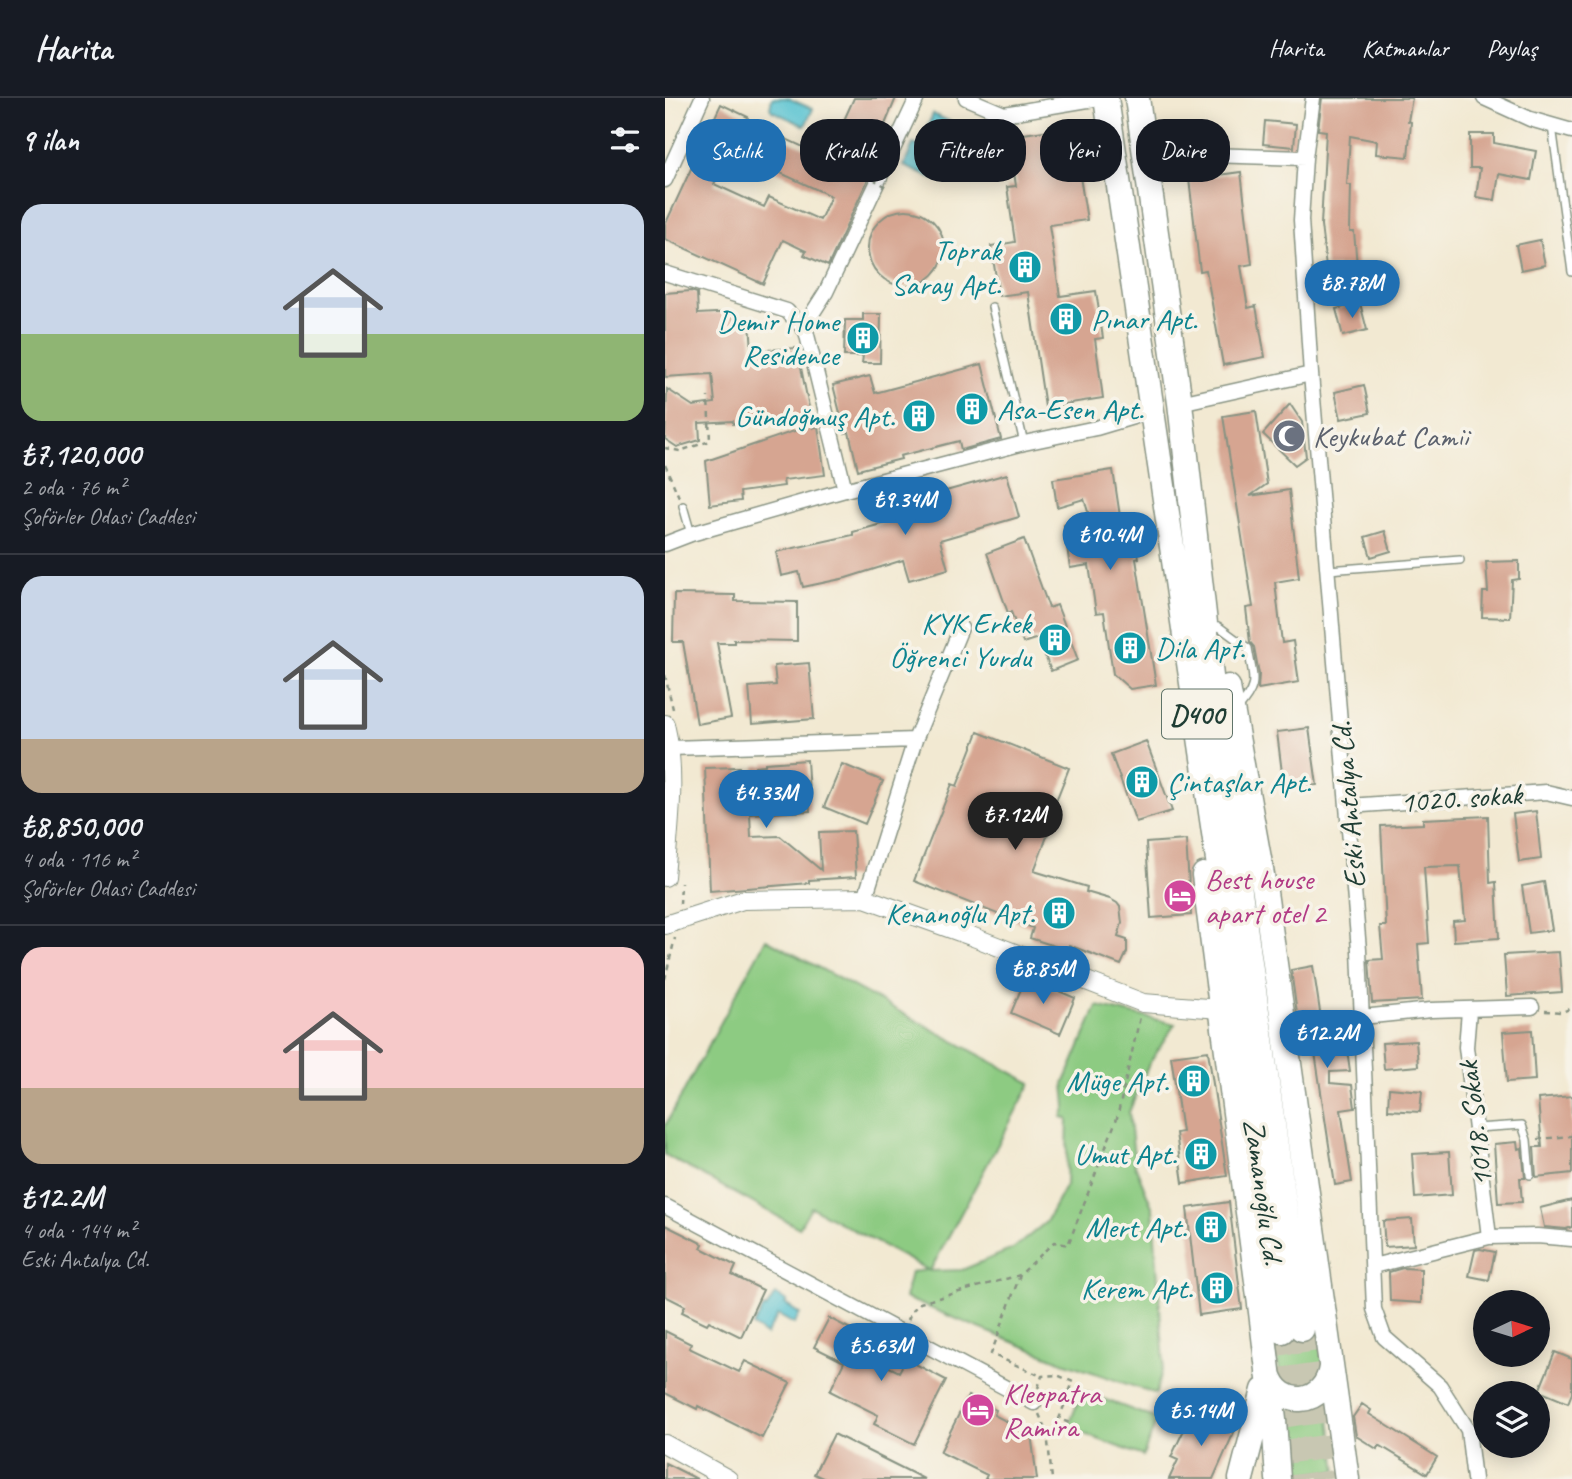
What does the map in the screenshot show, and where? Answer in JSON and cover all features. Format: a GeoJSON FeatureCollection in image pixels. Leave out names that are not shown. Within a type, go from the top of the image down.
{"type":"FeatureCollection","features":[{"type":"Feature","properties":{"kind":"highway","name":"Zamanoğlu Cd."},"geometry":{"type":"LineString","coordinates":[[1106,98],[1238,996],[1292,1330],[1217,729],[1180,403],[1149,182]]}},
{"type":"Feature","properties":{"kind":"highway","name":"D400"},"geometry":{"type":"LineString","coordinates":[[1137,98],[1140,119]]}},
{"type":"Feature","properties":{"kind":"highway"},"geometry":{"type":"LineString","coordinates":[[1200,572],[1218,626],[1265,892],[1347,1479]]}},
{"type":"Feature","properties":{"kind":"highway"},"geometry":{"type":"LineString","coordinates":[[1181,606],[1185,718],[1274,1420],[1278,1479]]}},
{"type":"Feature","properties":{"kind":"highway"},"geometry":{"type":"LineString","coordinates":[[1268,1372],[1275,1389],[1283,1395],[1302,1399],[1311,1397],[1325,1385],[1331,1367]]}},
{"type":"Feature","properties":{"kind":"highway"},"geometry":{"type":"LineString","coordinates":[[1241,1479],[1268,1372]]}},
{"type":"Feature","properties":{"kind":"street"},"geometry":{"type":"LineString","coordinates":[[665,180],[702,98]]}},
{"type":"Feature","properties":{"kind":"street"},"geometry":{"type":"LineString","coordinates":[[803,328],[826,292],[917,98]]}},
{"type":"Feature","properties":{"kind":"street"},"geometry":{"type":"LineString","coordinates":[[966,98],[1004,114],[1100,98]]}},
{"type":"Feature","properties":{"kind":"street","name":"Eski Antalya Cd."},"geometry":{"type":"LineString","coordinates":[[1313,98],[1301,220],[1311,374],[1349,806],[1362,1017],[1374,1309],[1384,1337],[1440,1385],[1468,1430],[1473,1479]]}},
{"type":"Feature","properties":{"kind":"street"},"geometry":{"type":"LineString","coordinates":[[1484,98],[1530,119],[1572,131]]}},
{"type":"Feature","properties":{"kind":"street"},"geometry":{"type":"LineString","coordinates":[[1230,156],[1305,158]]}},
{"type":"Feature","properties":{"kind":"street"},"geometry":{"type":"LineString","coordinates":[[665,273],[787,311],[806,331],[845,490]]}},
{"type":"Feature","properties":{"kind":"street"},"geometry":{"type":"LineString","coordinates":[[1180,403],[1311,374]]}},
{"type":"Feature","properties":{"kind":"street"},"geometry":{"type":"LineString","coordinates":[[665,544],[691,534],[845,490],[1024,443],[1096,428],[1153,411]]}},
{"type":"Feature","properties":{"kind":"street"},"geometry":{"type":"LineString","coordinates":[[865,898],[915,740],[961,628]]}},
{"type":"Feature","properties":{"kind":"street"},"geometry":{"type":"LineString","coordinates":[[665,724],[671,748],[665,877]]}},
{"type":"Feature","properties":{"kind":"street"},"geometry":{"type":"LineString","coordinates":[[671,748],[915,740]]}},
{"type":"Feature","properties":{"kind":"street","name":"1020. sokak"},"geometry":{"type":"LineString","coordinates":[[1349,806],[1545,792],[1572,798]]}},
{"type":"Feature","properties":{"kind":"street"},"geometry":{"type":"LineString","coordinates":[[665,925],[743,900],[865,898],[1143,1003],[1220,1009]]}},
{"type":"Feature","properties":{"kind":"street"},"geometry":{"type":"LineString","coordinates":[[1362,1017],[1431,1010],[1469,1011],[1532,1007]]}},
{"type":"Feature","properties":{"kind":"street","name":"1018. Sokak"},"geometry":{"type":"LineString","coordinates":[[1469,1011],[1466,1047],[1489,1237]]}},
{"type":"Feature","properties":{"kind":"street"},"geometry":{"type":"LineString","coordinates":[[665,1206],[1034,1403]]}},
{"type":"Feature","properties":{"kind":"street"},"geometry":{"type":"LineString","coordinates":[[1373,1266],[1489,1237],[1538,1236],[1572,1240]]}},
{"type":"Feature","properties":{"kind":"street"},"geometry":{"type":"LineString","coordinates":[[665,1444],[727,1479]]}},
{"type":"Feature","properties":{"kind":"lane"},"geometry":{"type":"LineString","coordinates":[[1552,126],[1572,272]]}},
{"type":"Feature","properties":{"kind":"lane"},"geometry":{"type":"LineString","coordinates":[[992,307],[1024,443]]}},
{"type":"Feature","properties":{"kind":"lane"},"geometry":{"type":"LineString","coordinates":[[683,506],[691,534]]}},
{"type":"Feature","properties":{"kind":"lane"},"geometry":{"type":"LineString","coordinates":[[1328,570],[1460,560]]}},
{"type":"Feature","properties":{"kind":"lane"},"geometry":{"type":"LineString","coordinates":[[1475,1128],[1521,1125],[1527,1140],[1530,1175]]}},
{"type":"Feature","properties":{"kind":"path"},"geometry":{"type":"LineString","coordinates":[[878,182],[885,186]]}},
{"type":"Feature","properties":{"kind":"path"},"geometry":{"type":"LineString","coordinates":[[665,448],[680,451],[710,441],[708,397]]}},
{"type":"Feature","properties":{"kind":"path"},"geometry":{"type":"LineString","coordinates":[[665,465],[683,506]]}},
{"type":"Feature","properties":{"kind":"path"},"geometry":{"type":"LineString","coordinates":[[1070,1423],[1059,1419],[1073,1382],[1057,1375],[1042,1376],[991,1354],[1020,1275],[1054,1242],[1068,1245],[1117,1118],[1143,1003]]}},
{"type":"Feature","properties":{"kind":"path"},"geometry":{"type":"LineString","coordinates":[[1532,1007],[1548,1012],[1562,1012],[1572,1008]]}},
{"type":"Feature","properties":{"kind":"path"},"geometry":{"type":"LineString","coordinates":[[1285,1038],[1337,1030]]}},
{"type":"Feature","properties":{"kind":"path"},"geometry":{"type":"LineString","coordinates":[[1527,1140],[1572,1136]]}},
{"type":"Feature","properties":{"kind":"path"},"geometry":{"type":"LineString","coordinates":[[902,1332],[911,1312],[920,1303],[1020,1275]]}},
{"type":"Feature","properties":{"kind":"path"},"geometry":{"type":"LineString","coordinates":[[1042,1376],[1034,1403],[1047,1433],[1052,1479]]}},
{"type":"Feature","properties":{"kind":"green space"},"geometry":{"type":"Polygon","coordinates":[[[766,939],[1031,1083],[930,1271],[962,1270],[1013,1249],[1046,1222],[1066,1185],[1068,1119],[1062,1117],[1066,1106],[1064,1084],[1097,1006],[1175,1024],[1149,1064],[1129,1112],[1135,1165],[1153,1209],[1164,1363],[1156,1394],[1060,1361],[905,1298],[911,1272],[928,1270],[811,1207],[799,1228],[665,1155],[665,1126],[766,939]]]}},
{"type":"Feature","properties":{"kind":"green space"},"geometry":{"type":"Polygon","coordinates":[[[1320,1333],[1324,1370],[1312,1390],[1283,1385],[1272,1338],[1320,1333]]]}},
{"type":"Feature","properties":{"kind":"green space"},"geometry":{"type":"Polygon","coordinates":[[[1082,1391],[1157,1419],[1143,1456],[1068,1428],[1082,1391]]]}},
{"type":"Feature","properties":{"kind":"green space"},"geometry":{"type":"Polygon","coordinates":[[[1327,1395],[1337,1471],[1289,1477],[1280,1401],[1327,1395]]]}},
{"type":"Feature","properties":{"kind":"water"},"geometry":{"type":"Polygon","coordinates":[[[772,98],[788,98],[813,109],[808,119],[800,119],[800,124],[770,108],[772,98]]]}},
{"type":"Feature","properties":{"kind":"water"},"geometry":{"type":"Polygon","coordinates":[[[933,114],[944,119],[931,119],[933,114]]]}},
{"type":"Feature","properties":{"kind":"water"},"geometry":{"type":"Polygon","coordinates":[[[914,144],[914,170],[904,166],[914,144]]]}},
{"type":"Feature","properties":{"kind":"water"},"geometry":{"type":"Polygon","coordinates":[[[775,1294],[800,1314],[794,1324],[778,1315],[766,1335],[753,1326],[775,1294]]]}},
{"type":"Feature","properties":{"kind":"building"},"geometry":{"type":"Polygon","coordinates":[[[854,98],[896,98],[887,119],[845,119],[854,98]]]}},
{"type":"Feature","properties":{"kind":"building"},"geometry":{"type":"Polygon","coordinates":[[[1322,98],[1412,98],[1408,121],[1411,122],[1408,157],[1376,154],[1377,141],[1350,136],[1347,185],[1351,185],[1350,232],[1354,232],[1357,265],[1326,267],[1321,225],[1326,131],[1318,130],[1322,98]]]}},
{"type":"Feature","properties":{"kind":"building"},"geometry":{"type":"Polygon","coordinates":[[[721,104],[748,119],[714,119],[721,104]]]}},
{"type":"Feature","properties":{"kind":"building"},"geometry":{"type":"Polygon","coordinates":[[[1265,121],[1296,124],[1294,147],[1263,144],[1265,121]]]}},
{"type":"Feature","properties":{"kind":"building"},"geometry":{"type":"Polygon","coordinates":[[[1040,132],[1040,182],[1081,182],[1087,220],[1049,225],[1060,296],[1096,291],[1103,338],[1095,339],[1103,398],[1045,407],[1028,292],[999,296],[991,246],[1015,242],[1007,187],[1016,186],[1015,182],[1026,182],[1026,134],[1040,132]]]}},
{"type":"Feature","properties":{"kind":"building"},"geometry":{"type":"Polygon","coordinates":[[[1470,134],[1494,134],[1494,143],[1536,151],[1531,180],[1499,174],[1495,200],[1476,197],[1480,168],[1470,168],[1470,134]]]}},
{"type":"Feature","properties":{"kind":"building"},"geometry":{"type":"Polygon","coordinates":[[[786,139],[800,146],[800,182],[786,176],[786,139]]]}},
{"type":"Feature","properties":{"kind":"building"},"geometry":{"type":"Polygon","coordinates":[[[1241,172],[1252,264],[1241,266],[1248,308],[1256,306],[1265,357],[1223,365],[1206,270],[1200,271],[1189,182],[1230,182],[1230,173],[1241,172]]]}},
{"type":"Feature","properties":{"kind":"building"},"geometry":{"type":"Polygon","coordinates":[[[686,180],[686,182],[715,182],[714,184],[764,207],[769,197],[820,220],[831,196],[800,182],[867,182],[828,266],[804,255],[806,251],[783,240],[763,284],[665,239],[665,225],[686,180]]]}},
{"type":"Feature","properties":{"kind":"building"},"geometry":{"type":"Polygon","coordinates":[[[906,210],[921,213],[933,221],[941,233],[944,248],[941,263],[933,275],[921,283],[906,286],[891,283],[879,275],[871,263],[868,248],[871,233],[879,221],[891,213],[906,210]]]}},
{"type":"Feature","properties":{"kind":"building"},"geometry":{"type":"Polygon","coordinates":[[[1540,240],[1545,265],[1521,270],[1516,245],[1540,240]]]}},
{"type":"Feature","properties":{"kind":"building"},"geometry":{"type":"Polygon","coordinates":[[[665,293],[697,293],[698,314],[734,312],[734,322],[750,321],[752,351],[797,348],[811,417],[733,424],[733,421],[699,423],[700,440],[677,447],[665,439],[667,389],[693,406],[715,403],[712,374],[665,377],[665,293]]]}},
{"type":"Feature","properties":{"kind":"building"},"geometry":{"type":"Polygon","coordinates":[[[1360,303],[1367,330],[1343,336],[1336,309],[1360,303]]]}},
{"type":"Feature","properties":{"kind":"building","name":"Demir Home Residence"},"geometry":{"type":"Polygon","coordinates":[[[863,314],[881,314],[880,363],[862,363],[863,356],[844,356],[845,320],[863,320],[863,314]]]}},
{"type":"Feature","properties":{"kind":"building"},"geometry":{"type":"Polygon","coordinates":[[[982,364],[1001,439],[961,450],[959,441],[858,470],[833,385],[870,376],[875,393],[982,364]]]}},
{"type":"Feature","properties":{"kind":"building"},"geometry":{"type":"Polygon","coordinates":[[[1364,385],[1370,413],[1341,419],[1335,392],[1364,385]]]}},
{"type":"Feature","properties":{"kind":"building","name":"Keykubat Camii"},"geometry":{"type":"Polygon","coordinates":[[[1290,404],[1302,422],[1306,457],[1295,465],[1263,434],[1290,404]]]}},
{"type":"Feature","properties":{"kind":"building"},"geometry":{"type":"Polygon","coordinates":[[[1256,411],[1267,484],[1250,496],[1289,490],[1299,578],[1275,582],[1282,643],[1293,641],[1299,682],[1258,689],[1259,674],[1254,647],[1250,642],[1246,608],[1253,607],[1223,416],[1256,411]]]}},
{"type":"Feature","properties":{"kind":"building"},"geometry":{"type":"Polygon","coordinates":[[[812,425],[813,428],[818,426],[825,475],[783,480],[784,486],[740,492],[741,501],[710,505],[706,461],[812,425]]]}},
{"type":"Feature","properties":{"kind":"building"},"geometry":{"type":"Polygon","coordinates":[[[1113,470],[1123,536],[1135,534],[1139,558],[1136,559],[1156,685],[1130,689],[1113,674],[1104,612],[1096,613],[1089,565],[1070,568],[1064,525],[1089,515],[1084,499],[1057,507],[1053,479],[1113,470]]]}},
{"type":"Feature","properties":{"kind":"building"},"geometry":{"type":"Polygon","coordinates":[[[1007,474],[1019,517],[940,540],[948,569],[909,580],[903,560],[846,578],[803,587],[799,572],[781,576],[776,552],[853,535],[853,532],[892,521],[891,518],[949,502],[946,491],[1007,474]]]}},
{"type":"Feature","properties":{"kind":"building"},"geometry":{"type":"Polygon","coordinates":[[[1385,531],[1391,551],[1371,557],[1365,537],[1385,531]]]}},
{"type":"Feature","properties":{"kind":"building"},"geometry":{"type":"Polygon","coordinates":[[[1024,539],[1049,608],[1057,605],[1078,660],[1051,671],[1038,638],[1023,643],[1011,612],[1008,613],[987,553],[1024,539]]]}},
{"type":"Feature","properties":{"kind":"building"},"geometry":{"type":"Polygon","coordinates":[[[1519,561],[1519,579],[1512,580],[1510,618],[1482,617],[1483,592],[1488,592],[1486,562],[1519,561]]]}},
{"type":"Feature","properties":{"kind":"building"},"geometry":{"type":"Polygon","coordinates":[[[674,594],[735,595],[735,601],[797,602],[797,641],[734,640],[734,643],[717,643],[731,718],[697,724],[683,642],[673,642],[674,594]]]}},
{"type":"Feature","properties":{"kind":"building"},"geometry":{"type":"Polygon","coordinates":[[[809,663],[814,719],[752,724],[749,687],[776,685],[774,666],[809,663]]]}},
{"type":"Feature","properties":{"kind":"building"},"geometry":{"type":"Polygon","coordinates":[[[1309,728],[1317,785],[1284,789],[1277,732],[1309,728]]]}},
{"type":"Feature","properties":{"kind":"building"},"geometry":{"type":"Polygon","coordinates":[[[978,732],[1069,768],[1048,821],[1052,823],[1034,871],[1087,887],[1086,892],[1117,903],[1122,923],[1118,937],[1127,940],[1127,952],[1121,965],[1069,945],[1067,950],[1030,938],[1033,928],[914,881],[952,784],[957,786],[978,732]]]}},
{"type":"Feature","properties":{"kind":"building","name":"Çintaşlar Apt."},"geometry":{"type":"Polygon","coordinates":[[[1146,741],[1172,811],[1136,822],[1111,754],[1146,741]]]}},
{"type":"Feature","properties":{"kind":"building"},"geometry":{"type":"Polygon","coordinates":[[[807,760],[810,811],[750,814],[751,837],[780,836],[821,870],[819,832],[853,831],[856,877],[710,891],[705,768],[739,767],[741,775],[755,773],[755,766],[765,763],[807,760]]]}},
{"type":"Feature","properties":{"kind":"building"},"geometry":{"type":"Polygon","coordinates":[[[842,764],[883,781],[865,824],[824,807],[842,764]]]}},
{"type":"Feature","properties":{"kind":"building"},"geometry":{"type":"Polygon","coordinates":[[[1536,811],[1541,859],[1519,862],[1513,814],[1536,811]]]}},
{"type":"Feature","properties":{"kind":"building"},"geometry":{"type":"Polygon","coordinates":[[[1488,816],[1490,883],[1496,882],[1499,938],[1454,941],[1453,921],[1465,920],[1460,866],[1424,867],[1429,943],[1418,944],[1422,1000],[1372,1003],[1369,960],[1383,959],[1380,926],[1386,926],[1381,826],[1423,824],[1423,819],[1488,816]]]}},
{"type":"Feature","properties":{"kind":"building"},"geometry":{"type":"Polygon","coordinates":[[[1186,840],[1191,915],[1151,918],[1146,843],[1186,840]]]}},
{"type":"Feature","properties":{"kind":"building"},"geometry":{"type":"Polygon","coordinates":[[[1544,882],[1552,930],[1529,933],[1522,886],[1544,882]]]}},
{"type":"Feature","properties":{"kind":"building"},"geometry":{"type":"Polygon","coordinates":[[[1559,952],[1562,992],[1507,996],[1504,955],[1559,952]]]}},
{"type":"Feature","properties":{"kind":"building"},"geometry":{"type":"Polygon","coordinates":[[[1313,966],[1324,1038],[1345,1035],[1350,1071],[1330,1072],[1330,1083],[1352,1085],[1355,1108],[1341,1110],[1352,1182],[1335,1185],[1311,1026],[1299,1028],[1291,970],[1313,966]]]}},
{"type":"Feature","properties":{"kind":"building"},"geometry":{"type":"Polygon","coordinates":[[[1026,977],[1075,998],[1060,1034],[1011,1013],[1026,977]]]}},
{"type":"Feature","properties":{"kind":"building"},"geometry":{"type":"Polygon","coordinates":[[[1532,1030],[1535,1080],[1507,1082],[1503,1032],[1532,1030]]]}},
{"type":"Feature","properties":{"kind":"building"},"geometry":{"type":"Polygon","coordinates":[[[1416,1041],[1418,1066],[1384,1069],[1382,1043],[1416,1041]]]}},
{"type":"Feature","properties":{"kind":"building"},"geometry":{"type":"Polygon","coordinates":[[[1208,1051],[1227,1176],[1183,1183],[1176,1133],[1182,1132],[1171,1056],[1208,1051]]]}},
{"type":"Feature","properties":{"kind":"building"},"geometry":{"type":"Polygon","coordinates":[[[1389,1088],[1422,1091],[1420,1112],[1388,1110],[1389,1088]]]}},
{"type":"Feature","properties":{"kind":"building"},"geometry":{"type":"Polygon","coordinates":[[[1572,1096],[1572,1173],[1536,1177],[1534,1147],[1542,1147],[1538,1099],[1572,1096]]]}},
{"type":"Feature","properties":{"kind":"building"},"geometry":{"type":"Polygon","coordinates":[[[1517,1142],[1518,1149],[1522,1148],[1525,1178],[1520,1178],[1522,1202],[1498,1203],[1494,1144],[1517,1142]]]}},
{"type":"Feature","properties":{"kind":"building"},"geometry":{"type":"Polygon","coordinates":[[[1449,1152],[1452,1195],[1415,1198],[1412,1154],[1449,1152]]]}},
{"type":"Feature","properties":{"kind":"building"},"geometry":{"type":"Polygon","coordinates":[[[1572,1200],[1572,1227],[1544,1227],[1540,1208],[1572,1200]]]}},
{"type":"Feature","properties":{"kind":"building"},"geometry":{"type":"Polygon","coordinates":[[[1229,1202],[1242,1309],[1199,1315],[1187,1208],[1229,1202]]]}},
{"type":"Feature","properties":{"kind":"building"},"geometry":{"type":"Polygon","coordinates":[[[1412,1219],[1414,1245],[1385,1247],[1383,1221],[1412,1219]]]}},
{"type":"Feature","properties":{"kind":"building"},"geometry":{"type":"Polygon","coordinates":[[[665,1225],[703,1244],[701,1248],[736,1266],[732,1275],[763,1290],[741,1337],[709,1321],[707,1324],[682,1312],[685,1306],[665,1296],[665,1225]]]}},
{"type":"Feature","properties":{"kind":"building"},"geometry":{"type":"Polygon","coordinates":[[[1475,1250],[1495,1252],[1489,1280],[1469,1276],[1475,1250]]]}},
{"type":"Feature","properties":{"kind":"building"},"geometry":{"type":"Polygon","coordinates":[[[1403,1268],[1421,1269],[1421,1303],[1390,1301],[1389,1272],[1403,1268]]]}},
{"type":"Feature","properties":{"kind":"building"},"geometry":{"type":"Polygon","coordinates":[[[829,1318],[874,1341],[867,1356],[899,1372],[906,1359],[946,1380],[914,1444],[874,1424],[878,1415],[830,1391],[844,1362],[814,1347],[829,1318]]]}},
{"type":"Feature","properties":{"kind":"building"},"geometry":{"type":"Polygon","coordinates":[[[665,1331],[691,1344],[689,1348],[739,1372],[745,1361],[790,1383],[762,1438],[665,1393],[665,1331]]]}},
{"type":"Feature","properties":{"kind":"building"},"geometry":{"type":"Polygon","coordinates":[[[1555,1352],[1572,1359],[1572,1393],[1568,1403],[1550,1396],[1550,1381],[1543,1381],[1555,1352]]]}},
{"type":"Feature","properties":{"kind":"building"},"geometry":{"type":"Polygon","coordinates":[[[968,1396],[996,1410],[994,1415],[1031,1434],[1037,1479],[985,1479],[987,1475],[940,1452],[968,1396]]]}},
{"type":"Feature","properties":{"kind":"building"},"geometry":{"type":"Polygon","coordinates":[[[1362,1404],[1371,1410],[1369,1414],[1437,1457],[1427,1474],[1379,1445],[1377,1449],[1356,1436],[1353,1417],[1362,1404]]]}},
{"type":"Feature","properties":{"kind":"building"},"geometry":{"type":"Polygon","coordinates":[[[1193,1411],[1235,1430],[1213,1479],[1169,1479],[1178,1460],[1171,1457],[1193,1411]]]}},
{"type":"Feature","properties":{"kind":"building"},"geometry":{"type":"Polygon","coordinates":[[[834,1434],[924,1479],[825,1479],[814,1474],[834,1434]]]}},
{"type":"Feature","properties":{"kind":"building"},"geometry":{"type":"Polygon","coordinates":[[[665,1463],[697,1479],[665,1479],[665,1463]]]}},
{"type":"Feature","properties":{"kind":"tunnel"},"geometry":{"type":"LineString","coordinates":[[1302,1329],[1322,1479]]}},
{"type":"Feature","properties":{"kind":"tunnel"},"geometry":{"type":"LineString","coordinates":[[1282,1331],[1303,1479]]}},
{"type":"Feature","properties":{"kind":"place","name":"Toprak Saray Apt."},"geometry":{"type":"Point","coordinates":[1025,267]}},
{"type":"Feature","properties":{"kind":"place","name":"Pınar Apt."},"geometry":{"type":"Point","coordinates":[1066,319]}},
{"type":"Feature","properties":{"kind":"place","name":"Demir Home Residence"},"geometry":{"type":"Point","coordinates":[863,338]}},
{"type":"Feature","properties":{"kind":"place","name":"Asa-Esen Apt."},"geometry":{"type":"Point","coordinates":[972,409]}},
{"type":"Feature","properties":{"kind":"place","name":"Gündoğmuş Apt."},"geometry":{"type":"Point","coordinates":[919,416]}},
{"type":"Feature","properties":{"kind":"place","name":"Keykubat Camii"},"geometry":{"type":"Point","coordinates":[1289,436]}},
{"type":"Feature","properties":{"kind":"place","name":"KYK Erkek Öğrenci Yurdu"},"geometry":{"type":"Point","coordinates":[1055,640]}},
{"type":"Feature","properties":{"kind":"place","name":"Dila Apt."},"geometry":{"type":"Point","coordinates":[1130,648]}},
{"type":"Feature","properties":{"kind":"place","name":"Çintaşlar Apt."},"geometry":{"type":"Point","coordinates":[1142,782]}},
{"type":"Feature","properties":{"kind":"place","name":"Best house apart otel 2"},"geometry":{"type":"Point","coordinates":[1180,896]}},
{"type":"Feature","properties":{"kind":"place","name":"Kenanoğlu Apt."},"geometry":{"type":"Point","coordinates":[1059,913]}},
{"type":"Feature","properties":{"kind":"place","name":"Müge Apt."},"geometry":{"type":"Point","coordinates":[1194,1081]}},
{"type":"Feature","properties":{"kind":"place","name":"Umut Apt."},"geometry":{"type":"Point","coordinates":[1201,1154]}},
{"type":"Feature","properties":{"kind":"place","name":"Mert Apt."},"geometry":{"type":"Point","coordinates":[1211,1227]}},
{"type":"Feature","properties":{"kind":"place","name":"Kerem Apt."},"geometry":{"type":"Point","coordinates":[1217,1288]}},
{"type":"Feature","properties":{"kind":"place","name":"Kleopatra Ramira"},"geometry":{"type":"Point","coordinates":[978,1410]}}]}
